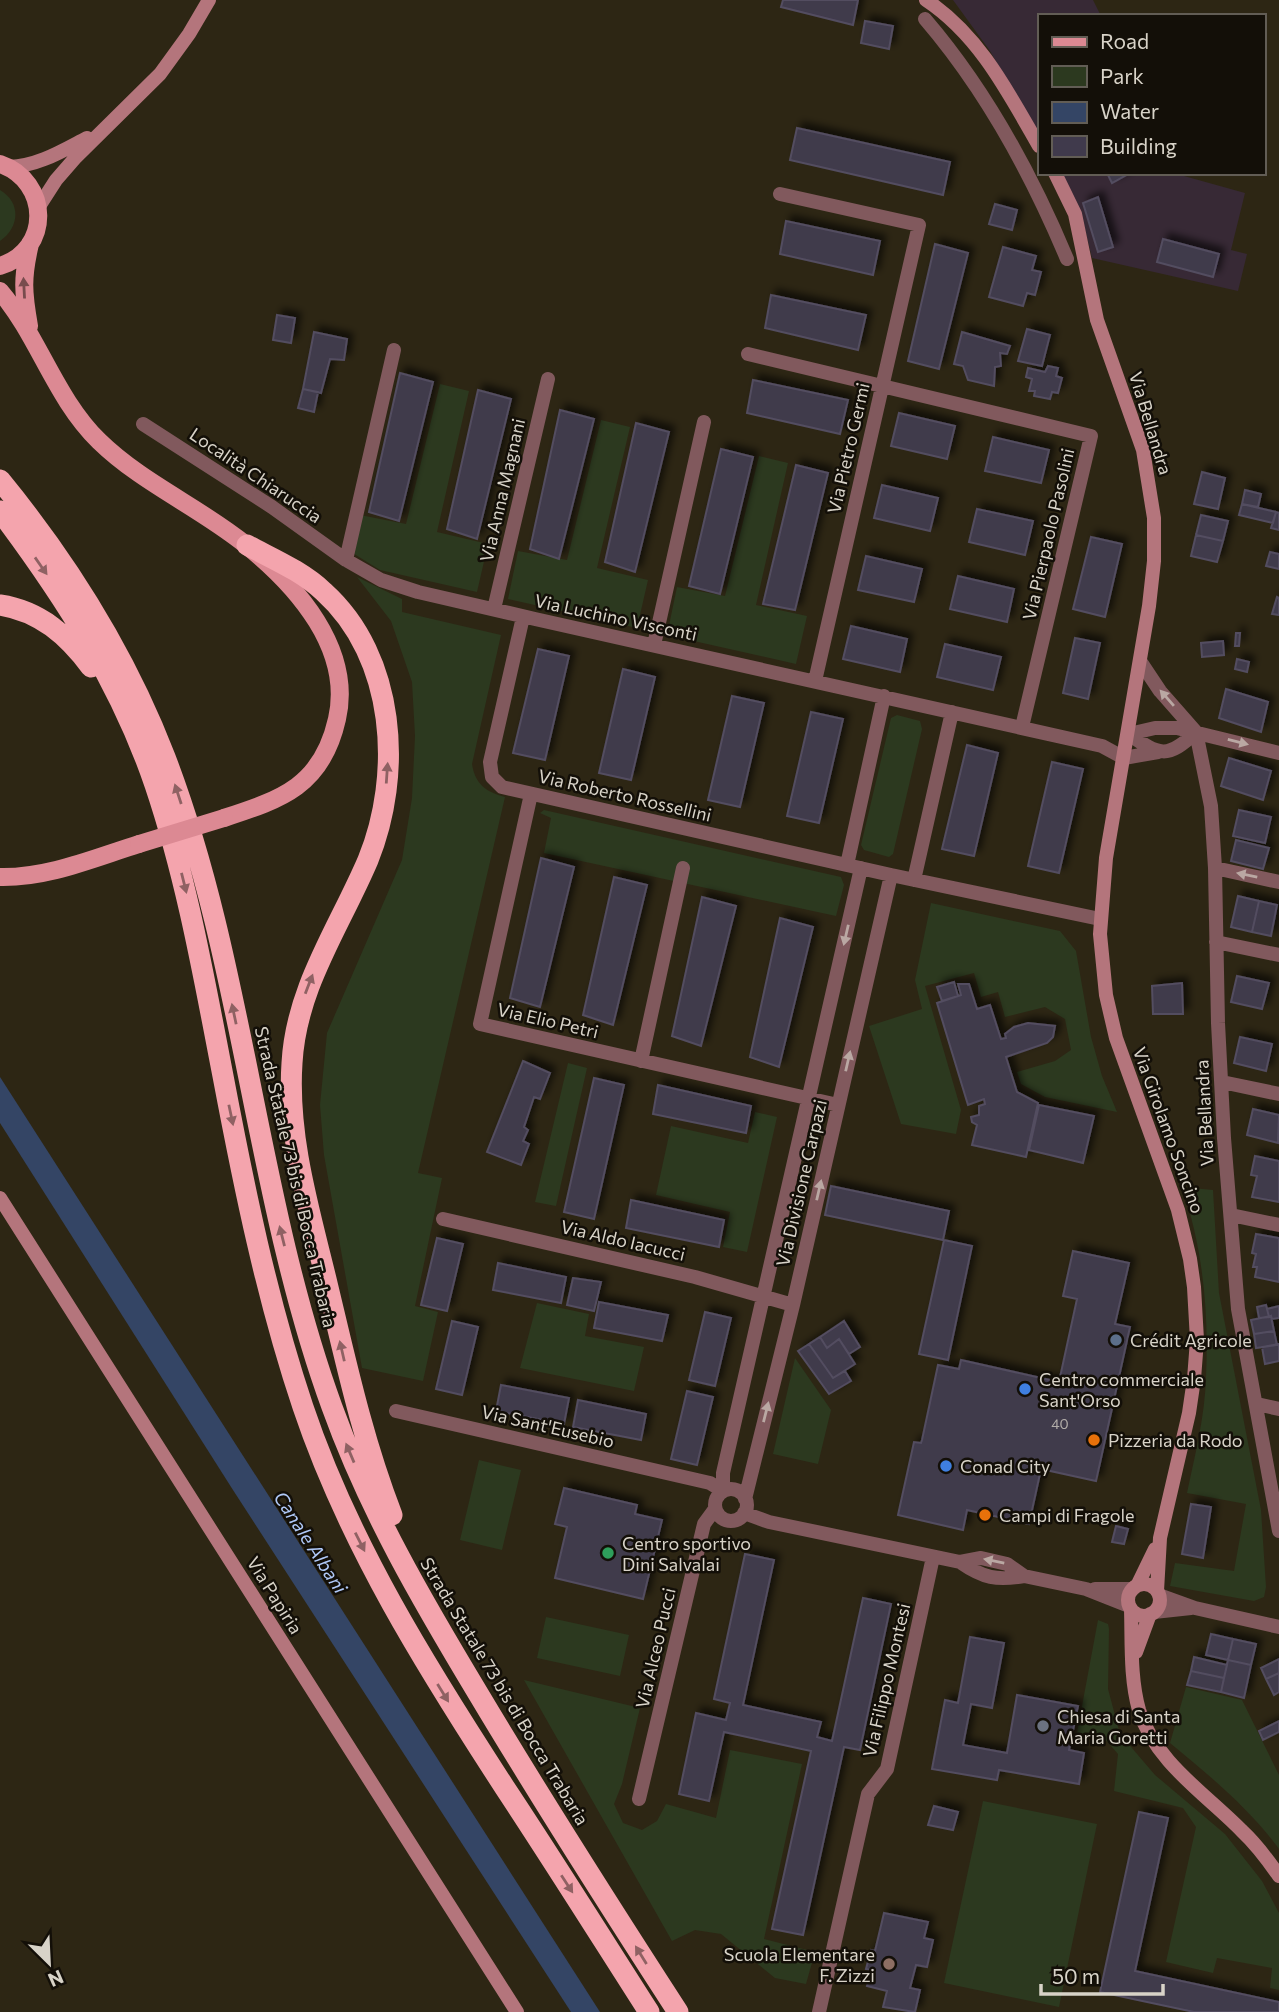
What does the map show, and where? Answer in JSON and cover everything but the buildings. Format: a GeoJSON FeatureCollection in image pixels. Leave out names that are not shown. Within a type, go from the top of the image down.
{"type":"FeatureCollection","features":[{"type":"Feature","properties":{"kind":"highway","name":"Strada Statale 73 bis di Bocca Trabaria"},"geometry":{"type":"LineString","coordinates":[[0,480],[47,541],[87,601],[131,681],[165,757],[209,901],[275,1205],[318,1367],[338,1423],[380,1522],[423,1602],[541,1798],[678,2012]]}},
{"type":"Feature","properties":{"kind":"highway"},"geometry":{"type":"LineString","coordinates":[[0,511],[66,603],[129,719],[155,783],[183,876],[266,1274],[291,1370],[324,1465],[366,1553],[430,1672],[649,2012]]}},
{"type":"Feature","properties":{"kind":"highway"},"geometry":{"type":"LineString","coordinates":[[247,545],[311,581],[340,609],[373,666],[386,718],[388,770],[378,830],[368,859],[328,940],[302,1005],[292,1061],[291,1100],[304,1182],[354,1396],[374,1467],[410,1559],[423,1602]]}},
{"type":"Feature","properties":{"kind":"highway"},"geometry":{"type":"LineString","coordinates":[[0,604],[30,614],[63,635],[80,653],[129,719]]}},
{"type":"Feature","properties":{"kind":"main road"},"geometry":{"type":"LineString","coordinates":[[38,208],[56,180],[100,130],[154,82],[182,45],[209,0]]}},
{"type":"Feature","properties":{"kind":"main road"},"geometry":{"type":"LineString","coordinates":[[926,0],[971,40],[993,69],[1038,144]]}},
{"type":"Feature","properties":{"kind":"main road"},"geometry":{"type":"LineString","coordinates":[[5,165],[39,162],[100,130]]}},
{"type":"Feature","properties":{"kind":"main road"},"geometry":{"type":"LineString","coordinates":[[5,165],[23,177],[33,192],[38,208],[37,226],[23,271],[30,333]]}},
{"type":"Feature","properties":{"kind":"main road","name":"Via Bellandra"},"geometry":{"type":"LineString","coordinates":[[1056,175],[1075,214],[1097,320],[1138,431],[1154,518],[1154,561],[1129,734]]}},
{"type":"Feature","properties":{"kind":"main road"},"geometry":{"type":"LineString","coordinates":[[0,266],[21,255],[30,243]]}},
{"type":"Feature","properties":{"kind":"main road"},"geometry":{"type":"LineString","coordinates":[[0,290],[30,333],[63,396],[85,427],[125,464],[247,545],[300,598],[319,624],[337,668],[339,704],[336,724],[318,764],[304,781],[271,803],[49,872],[0,877]]}},
{"type":"Feature","properties":{"kind":"main road","name":"Via Girolamo Soncino"},"geometry":{"type":"LineString","coordinates":[[1129,734],[1106,858],[1100,919],[1103,979],[1115,1038],[1178,1210],[1190,1259],[1197,1340],[1191,1404],[1160,1538],[1159,1604],[1152,1613],[1132,1664]]}},
{"type":"Feature","properties":{"kind":"main road","name":"Via Papiria"},"geometry":{"type":"LineString","coordinates":[[0,1198],[517,2012]]}},
{"type":"Feature","properties":{"kind":"main road","name":"Via Girolamo Soncino"},"geometry":{"type":"LineString","coordinates":[[1160,1538],[1129,1597],[1132,1664],[1140,1712],[1159,1748],[1175,1768],[1243,1831],[1279,1877]]}},
{"type":"Feature","properties":{"kind":"main road"},"geometry":{"type":"LineString","coordinates":[[1135,1588],[1150,1586],[1158,1593]]}},
{"type":"Feature","properties":{"kind":"main road"},"geometry":{"type":"LineString","coordinates":[[1130,1608],[1142,1616],[1152,1613]]}},
{"type":"Feature","properties":{"kind":"street"},"geometry":{"type":"LineString","coordinates":[[925,19],[957,58],[1001,127],[1048,213],[1066,259]]}},
{"type":"Feature","properties":{"kind":"street"},"geometry":{"type":"LineString","coordinates":[[1001,127],[1021,115]]}},
{"type":"Feature","properties":{"kind":"street","name":"Via Pietro Germi"},"geometry":{"type":"LineString","coordinates":[[780,194],[919,225],[815,681]]}},
{"type":"Feature","properties":{"kind":"street"},"geometry":{"type":"LineString","coordinates":[[346,560],[394,350]]}},
{"type":"Feature","properties":{"kind":"street"},"geometry":{"type":"LineString","coordinates":[[748,354],[882,386]]}},
{"type":"Feature","properties":{"kind":"street","name":"Via Anna Magnani"},"geometry":{"type":"LineString","coordinates":[[494,609],[548,379]]}},
{"type":"Feature","properties":{"kind":"street","name":"Via Pierpaolo Pasolini"},"geometry":{"type":"LineString","coordinates":[[882,386],[1091,436],[1023,727]]}},
{"type":"Feature","properties":{"kind":"street"},"geometry":{"type":"LineString","coordinates":[[654,645],[704,422]]}},
{"type":"Feature","properties":{"kind":"street","name":"Località Chiaruccia"},"geometry":{"type":"LineString","coordinates":[[143,424],[272,507],[346,560]]}},
{"type":"Feature","properties":{"kind":"street","name":"Via Luchino Visconti"},"geometry":{"type":"LineString","coordinates":[[346,560],[381,580],[418,592],[1023,727],[1102,746],[1124,758]]}},
{"type":"Feature","properties":{"kind":"street","name":"Via Roberto Rossellini"},"geometry":{"type":"LineString","coordinates":[[523,617],[490,762],[492,777],[502,787],[1100,919]]}},
{"type":"Feature","properties":{"kind":"street"},"geometry":{"type":"LineString","coordinates":[[1140,661],[1160,691],[1196,732]]}},
{"type":"Feature","properties":{"kind":"street"},"geometry":{"type":"LineString","coordinates":[[854,866],[884,696]]}},
{"type":"Feature","properties":{"kind":"street"},"geometry":{"type":"LineString","coordinates":[[914,880],[952,712]]}},
{"type":"Feature","properties":{"kind":"street"},"geometry":{"type":"LineString","coordinates":[[1129,734],[1163,728],[1196,732],[1279,753]]}},
{"type":"Feature","properties":{"kind":"street"},"geometry":{"type":"LineString","coordinates":[[1124,758],[1173,751],[1196,732]]}},
{"type":"Feature","properties":{"kind":"street","name":"Via Bellandra"},"geometry":{"type":"LineString","coordinates":[[1196,732],[1211,806],[1222,1082],[1238,1309],[1279,1529]]}},
{"type":"Feature","properties":{"kind":"street"},"geometry":{"type":"LineString","coordinates":[[1129,734],[1158,752]]}},
{"type":"Feature","properties":{"kind":"street","name":"Via Elio Petri"},"geometry":{"type":"LineString","coordinates":[[531,794],[480,1024],[838,1105]]}},
{"type":"Feature","properties":{"kind":"street","name":"Via Divisione Carpazi"},"geometry":{"type":"LineString","coordinates":[[723,1491],[723,1474],[809,1098],[854,866]]}},
{"type":"Feature","properties":{"kind":"street"},"geometry":{"type":"LineString","coordinates":[[640,1061],[683,868]]}},
{"type":"Feature","properties":{"kind":"street"},"geometry":{"type":"LineString","coordinates":[[1215,868],[1279,882]]}},
{"type":"Feature","properties":{"kind":"street","name":"Via Divisione Carpazi"},"geometry":{"type":"LineString","coordinates":[[745,1506],[891,875]]}},
{"type":"Feature","properties":{"kind":"street"},"geometry":{"type":"LineString","coordinates":[[1216,942],[1279,955]]}},
{"type":"Feature","properties":{"kind":"street"},"geometry":{"type":"LineString","coordinates":[[1222,1082],[1279,1094]]}},
{"type":"Feature","properties":{"kind":"street"},"geometry":{"type":"LineString","coordinates":[[1231,1215],[1279,1225]]}},
{"type":"Feature","properties":{"kind":"street","name":"Via Aldo Iacucci"},"geometry":{"type":"LineString","coordinates":[[443,1219],[695,1277],[793,1305]]}},
{"type":"Feature","properties":{"kind":"street"},"geometry":{"type":"LineString","coordinates":[[1257,1404],[1279,1409]]}},
{"type":"Feature","properties":{"kind":"street","name":"Via Sant'Eusebio"},"geometry":{"type":"LineString","coordinates":[[396,1411],[710,1483],[723,1491],[734,1489],[745,1506],[769,1522],[960,1562],[981,1558],[1007,1564],[1024,1576],[1086,1589],[1130,1608]]}},
{"type":"Feature","properties":{"kind":"street"},"geometry":{"type":"LineString","coordinates":[[691,1479],[715,1507]]}},
{"type":"Feature","properties":{"kind":"street"},"geometry":{"type":"LineString","coordinates":[[715,1507],[716,1498],[723,1491]]}},
{"type":"Feature","properties":{"kind":"street","name":"Via Sant'Eusebio"},"geometry":{"type":"LineString","coordinates":[[715,1507],[721,1517],[730,1521],[745,1506]]}},
{"type":"Feature","properties":{"kind":"street","name":"Via Alceo Pucci"},"geometry":{"type":"LineString","coordinates":[[639,1799],[704,1524],[715,1507]]}},
{"type":"Feature","properties":{"kind":"street","name":"Via Filippo Montesi"},"geometry":{"type":"LineString","coordinates":[[819,2012],[868,1794],[887,1769],[933,1557]]}},
{"type":"Feature","properties":{"kind":"street","name":"Via Sant'Eusebio"},"geometry":{"type":"LineString","coordinates":[[1086,1589],[1135,1588]]}},
{"type":"Feature","properties":{"kind":"street"},"geometry":{"type":"LineString","coordinates":[[1158,1593],[1195,1608],[1279,1627]]}},
{"type":"Feature","properties":{"kind":"street"},"geometry":{"type":"LineString","coordinates":[[1152,1613],[1195,1608]]}},
{"type":"Feature","properties":{"kind":"shaded area"},"geometry":{"type":"Polygon","coordinates":[[[953,0],[1093,0],[1100,14],[1038,14],[1038,135],[990,51],[953,0]]]}},
{"type":"Feature","properties":{"kind":"shaded area"},"geometry":{"type":"Polygon","coordinates":[[[1061,175],[1183,175],[1245,193],[1231,250],[1247,254],[1238,291],[1092,258],[1084,225],[1061,175]]]}},
{"type":"Feature","properties":{"kind":"green space"},"geometry":{"type":"Polygon","coordinates":[[[0,190],[12,202],[15,216],[11,229],[0,241],[0,190]]]}},
{"type":"Feature","properties":{"kind":"green space"},"geometry":{"type":"Polygon","coordinates":[[[440,384],[469,391],[437,532],[488,544],[477,592],[380,570],[351,552],[360,515],[406,524],[440,384]]]}},
{"type":"Feature","properties":{"kind":"green space"},"geometry":{"type":"Polygon","coordinates":[[[601,420],[630,427],[597,568],[648,580],[637,628],[508,599],[518,551],[567,560],[601,420]]]}},
{"type":"Feature","properties":{"kind":"green space"},"geometry":{"type":"Polygon","coordinates":[[[759,456],[788,463],[756,605],[807,616],[796,664],[667,635],[677,587],[725,596],[759,456]]]}},
{"type":"Feature","properties":{"kind":"green space"},"geometry":{"type":"Polygon","coordinates":[[[357,577],[402,599],[402,612],[501,635],[472,764],[482,786],[505,797],[418,1173],[442,1178],[415,1306],[438,1312],[423,1381],[362,1368],[324,1155],[320,1105],[327,1033],[402,860],[412,798],[415,736],[412,682],[391,621],[357,577]]]}},
{"type":"Feature","properties":{"kind":"green space"},"geometry":{"type":"Polygon","coordinates":[[[897,715],[920,721],[922,729],[893,854],[889,857],[864,850],[861,845],[891,718],[897,715]]]}},
{"type":"Feature","properties":{"kind":"green space"},"geometry":{"type":"Polygon","coordinates":[[[544,810],[841,877],[844,885],[836,916],[544,853],[551,818],[540,813],[544,810]]]}},
{"type":"Feature","properties":{"kind":"green space"},"geometry":{"type":"Polygon","coordinates":[[[931,903],[1060,931],[1076,951],[1091,1037],[1102,1076],[1117,1112],[1045,1097],[1021,1084],[1017,1072],[1055,1061],[1071,1050],[1065,1019],[1045,1007],[1005,1017],[998,992],[981,997],[974,973],[925,986],[961,1110],[956,1134],[901,1124],[869,1026],[922,1009],[915,980],[931,903]]]}},
{"type":"Feature","properties":{"kind":"green space"},"geometry":{"type":"Polygon","coordinates":[[[568,1063],[587,1068],[556,1206],[535,1202],[568,1063]]]}},
{"type":"Feature","properties":{"kind":"green space"},"geometry":{"type":"Polygon","coordinates":[[[755,1112],[777,1117],[747,1252],[723,1247],[730,1212],[656,1195],[671,1126],[748,1143],[755,1112]]]}},
{"type":"Feature","properties":{"kind":"green space"},"geometry":{"type":"Polygon","coordinates":[[[1182,1187],[1213,1190],[1219,1293],[1261,1510],[1266,1587],[1264,1597],[1254,1601],[1170,1586],[1175,1563],[1234,1571],[1246,1504],[1187,1493],[1204,1406],[1206,1329],[1200,1257],[1182,1187]]]}},
{"type":"Feature","properties":{"kind":"green space"},"geometry":{"type":"Polygon","coordinates":[[[537,1303],[589,1314],[585,1336],[644,1347],[634,1391],[520,1368],[537,1303]]]}},
{"type":"Feature","properties":{"kind":"green space"},"geometry":{"type":"Polygon","coordinates":[[[795,1358],[831,1410],[818,1464],[773,1454],[795,1358]]]}},
{"type":"Feature","properties":{"kind":"green space"},"geometry":{"type":"Polygon","coordinates":[[[479,1460],[521,1470],[502,1550],[460,1540],[479,1460]]]}},
{"type":"Feature","properties":{"kind":"green space"},"geometry":{"type":"Polygon","coordinates":[[[546,1617],[629,1635],[620,1676],[537,1658],[546,1617]]]}},
{"type":"Feature","properties":{"kind":"green space"},"geometry":{"type":"Polygon","coordinates":[[[1098,1620],[1108,1624],[1109,1629],[1108,1689],[1120,1734],[1155,1775],[1225,1834],[1262,1881],[1279,1913],[1279,1990],[1270,1988],[1272,1968],[1217,1958],[1213,1973],[1166,1962],[1196,1827],[1183,1808],[1114,1791],[1118,1754],[1104,1738],[1077,1733],[1098,1620]]]}},
{"type":"Feature","properties":{"kind":"green space"},"geometry":{"type":"Polygon","coordinates":[[[524,1680],[640,1708],[622,1784],[614,1804],[623,1823],[642,1830],[657,1821],[666,1804],[716,1818],[730,1750],[802,1764],[764,1939],[815,1952],[806,1984],[775,1978],[721,1934],[695,1930],[672,1941],[524,1680]]]}},
{"type":"Feature","properties":{"kind":"green space"},"geometry":{"type":"Polygon","coordinates":[[[1186,1687],[1242,1700],[1279,1775],[1279,1849],[1241,1806],[1170,1743],[1186,1687]]]}},
{"type":"Feature","properties":{"kind":"green space"},"geometry":{"type":"Polygon","coordinates":[[[983,1801],[1097,1824],[1059,2007],[944,1983],[983,1801]]]}},
{"type":"Feature","properties":{"kind":"water"},"geometry":{"type":"Polygon","coordinates":[[[0,1077],[600,2012],[571,2012],[233,1490],[0,1123],[0,1077]]]}},
{"type":"Feature","properties":{"kind":"place","name":"Crédit Agricole"},"geometry":{"type":"Point","coordinates":[1116,1340]}},
{"type":"Feature","properties":{"kind":"place","name":"Centro commerciale Sant'Orso"},"geometry":{"type":"Point","coordinates":[1025,1389]}},
{"type":"Feature","properties":{"kind":"place","name":"Pizzeria da Rodo"},"geometry":{"type":"Point","coordinates":[1094,1440]}},
{"type":"Feature","properties":{"kind":"place","name":"Conad City"},"geometry":{"type":"Point","coordinates":[946,1466]}},
{"type":"Feature","properties":{"kind":"place","name":"Campi di Fragole"},"geometry":{"type":"Point","coordinates":[985,1515]}},
{"type":"Feature","properties":{"kind":"place","name":"Centro sportivo Dini Salvalai"},"geometry":{"type":"Point","coordinates":[608,1553]}},
{"type":"Feature","properties":{"kind":"place","name":"Chiesa di Santa Maria Goretti"},"geometry":{"type":"Point","coordinates":[1043,1726]}},
{"type":"Feature","properties":{"kind":"place","name":"Scuola Elementare F. Zizzi"},"geometry":{"type":"Point","coordinates":[889,1964]}},
{"type":"Feature","properties":{"kind":"water label","name":"Canale Albani"},"geometry":{"type":"Point","coordinates":[311,1542]}}]}
